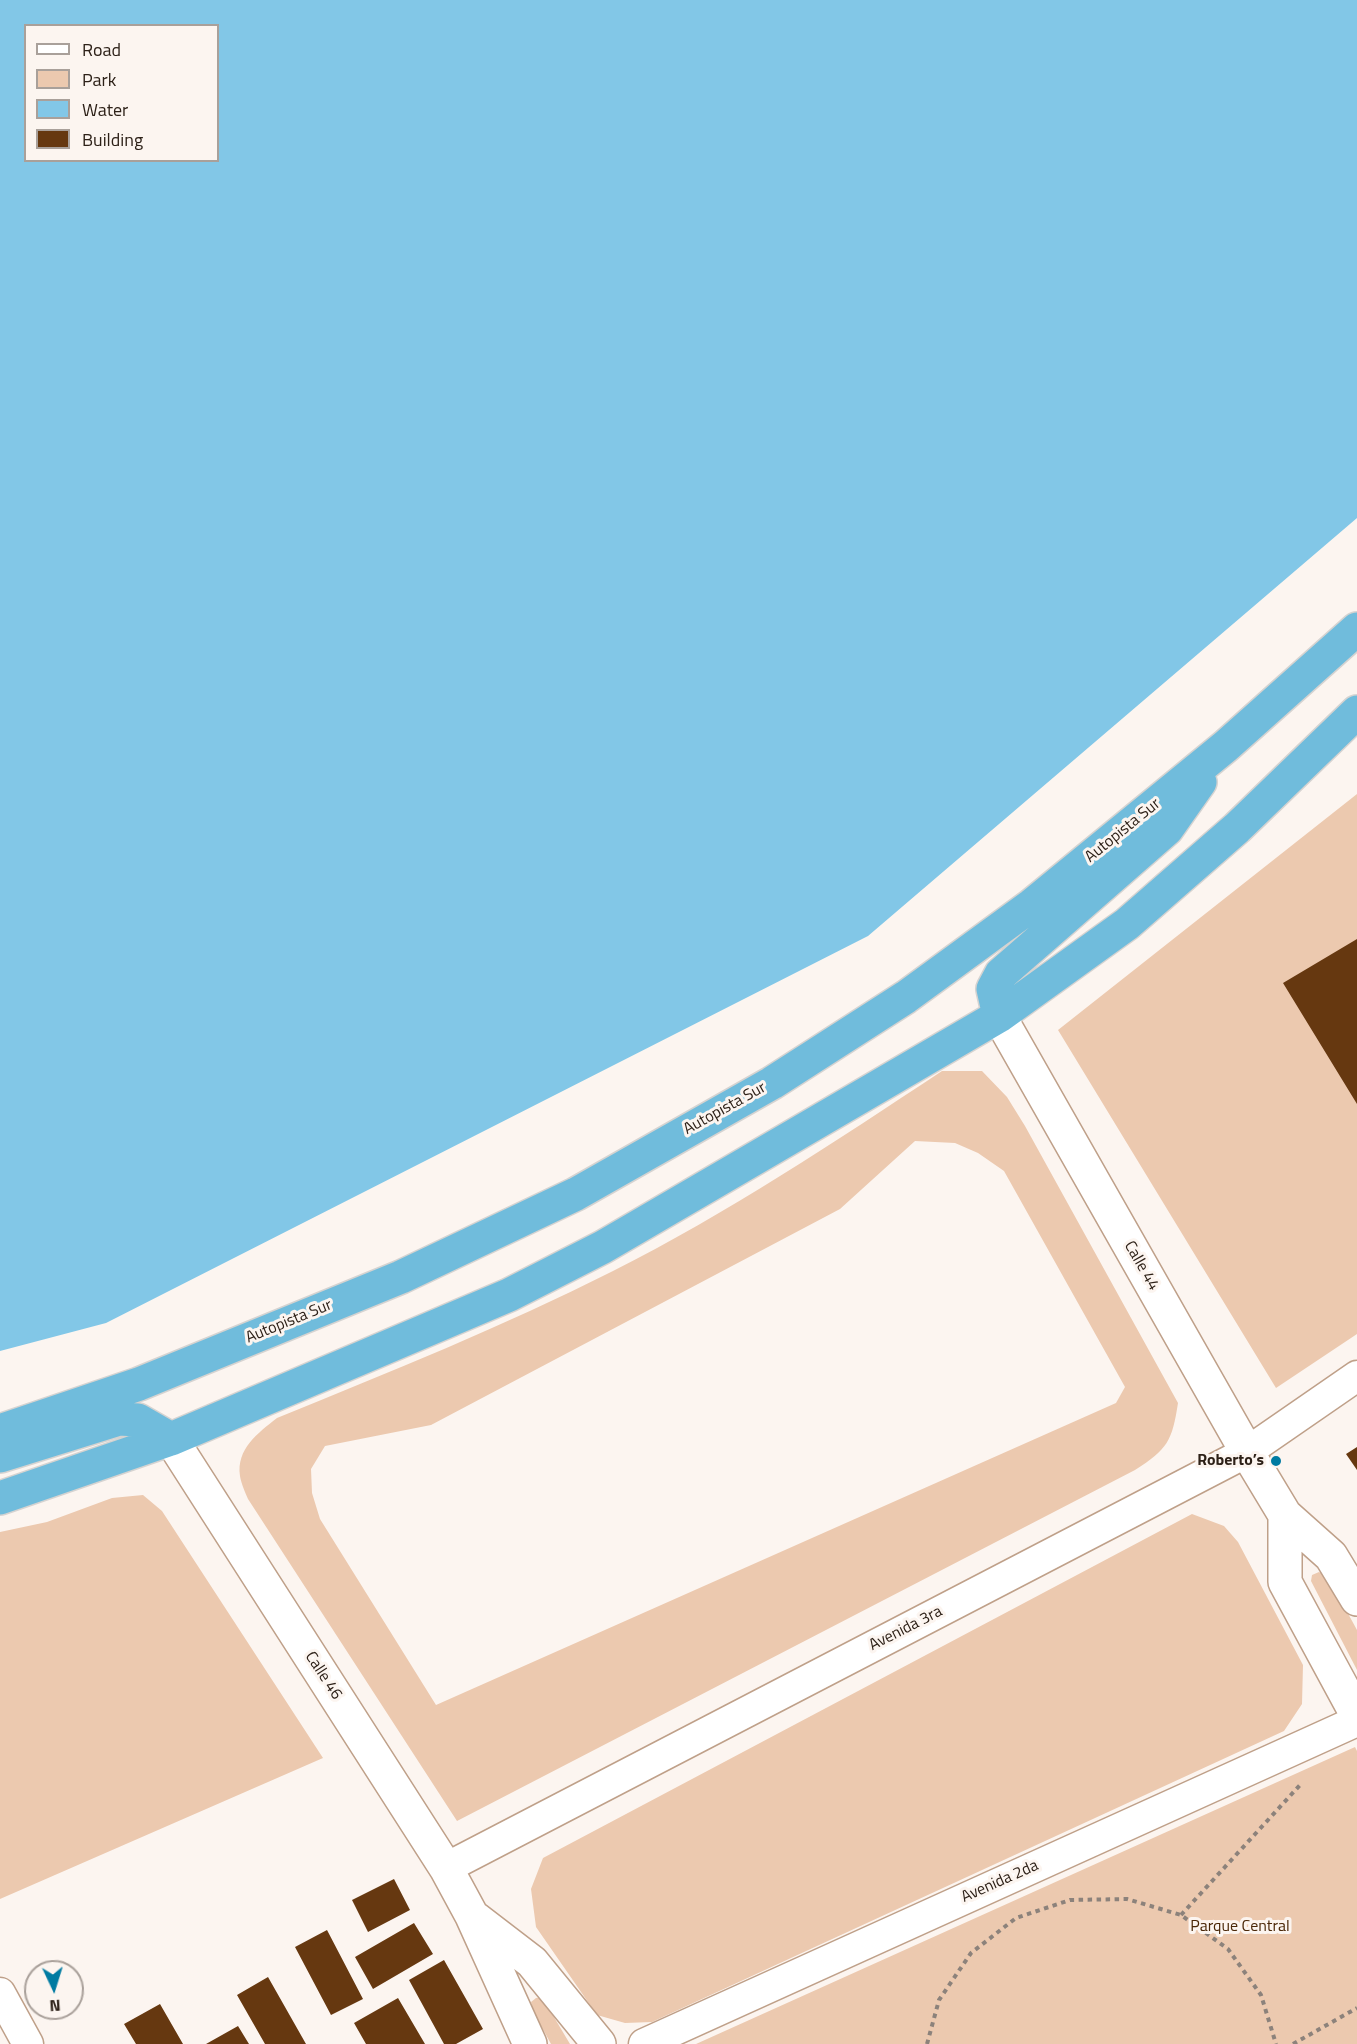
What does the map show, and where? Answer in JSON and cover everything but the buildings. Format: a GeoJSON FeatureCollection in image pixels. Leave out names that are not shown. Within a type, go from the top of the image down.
{"type":"FeatureCollection","features":[{"type":"Feature","properties":{"kind":"highway","name":"Autopista Sur"},"geometry":{"type":"LineString","coordinates":[[0,1431],[139,1384],[392,1280],[576,1194],[772,1083],[906,997],[1032,905],[1226,746],[1357,629]]}},
{"type":"Feature","properties":{"kind":"highway"},"geometry":{"type":"LineString","coordinates":[[0,1498],[171,1438],[509,1295],[582,1258],[999,1016],[1127,924],[1238,828],[1357,712]]}},
{"type":"Feature","properties":{"kind":"highway"},"geometry":{"type":"LineString","coordinates":[[999,1016],[993,989],[1001,974],[1167,830],[1226,746]]}},
{"type":"Feature","properties":{"kind":"highway"},"geometry":{"type":"LineString","coordinates":[[0,1456],[119,1419],[138,1420],[171,1438]]}},
{"type":"Feature","properties":{"kind":"street","name":"Calle 44"},"geometry":{"type":"LineString","coordinates":[[999,1016],[1246,1452],[1285,1515],[1331,1556],[1357,1599]]}},
{"type":"Feature","properties":{"kind":"street","name":"Avenida 3ra"},"geometry":{"type":"LineString","coordinates":[[446,1868],[1246,1452],[1357,1376]]}},
{"type":"Feature","properties":{"kind":"street","name":"Calle 46"},"geometry":{"type":"LineString","coordinates":[[171,1438],[446,1868],[472,1916],[530,2044]]}},
{"type":"Feature","properties":{"kind":"street"},"geometry":{"type":"LineString","coordinates":[[1285,1515],[1285,1582],[1357,1715]]}},
{"type":"Feature","properties":{"kind":"street","name":"Avenida 2da"},"geometry":{"type":"LineString","coordinates":[[644,2044],[1357,1721]]}},
{"type":"Feature","properties":{"kind":"street","name":"Calle 46"},"geometry":{"type":"LineString","coordinates":[[472,1916],[532,1962],[599,2044]]}},
{"type":"Feature","properties":{"kind":"street"},"geometry":{"type":"LineString","coordinates":[[0,1993],[28,2044]]}},
{"type":"Feature","properties":{"kind":"path"},"geometry":{"type":"LineString","coordinates":[[1181,1915],[1301,1784]]}},
{"type":"Feature","properties":{"kind":"path"},"geometry":{"type":"LineString","coordinates":[[927,2044],[939,2000],[971,1953],[1016,1918],[1070,1900],[1081,1899],[1127,1899],[1181,1915],[1228,1949],[1261,1995],[1276,2044]]}},
{"type":"Feature","properties":{"kind":"path"},"geometry":{"type":"LineString","coordinates":[[1293,2044],[1357,2008]]}},
{"type":"Feature","properties":{"kind":"green space"},"geometry":{"type":"Polygon","coordinates":[[[1357,794],[1357,1334],[1276,1388],[1058,1030],[1357,794]]]}},
{"type":"Feature","properties":{"kind":"green space"},"geometry":{"type":"Polygon","coordinates":[[[942,1071],[982,1071],[1007,1097],[1025,1126],[1178,1403],[1167,1443],[1155,1456],[1135,1470],[457,1821],[248,1499],[242,1485],[240,1466],[241,1458],[250,1442],[277,1418],[489,1330],[656,1249],[781,1176],[942,1071]],[[915,1141],[840,1209],[431,1425],[325,1446],[311,1469],[312,1493],[320,1519],[436,1705],[1116,1403],[1125,1387],[1004,1171],[978,1153],[955,1143],[915,1141]]]}},
{"type":"Feature","properties":{"kind":"green space"},"geometry":{"type":"Polygon","coordinates":[[[143,1495],[162,1511],[323,1758],[0,1899],[0,1532],[47,1522],[112,1498],[143,1495]]]}},
{"type":"Feature","properties":{"kind":"green space"},"geometry":{"type":"Polygon","coordinates":[[[1192,1514],[1224,1526],[1238,1542],[1303,1665],[1302,1704],[1284,1731],[652,2022],[625,2023],[597,2015],[536,1927],[531,1889],[543,1858],[1192,1514]]]}},
{"type":"Feature","properties":{"kind":"green space"},"geometry":{"type":"Polygon","coordinates":[[[1319,1572],[1328,1577],[1357,1630],[1357,1670],[1311,1581],[1312,1575],[1319,1572]]]}},
{"type":"Feature","properties":{"kind":"green space","name":"Parque Central"},"geometry":{"type":"Polygon","coordinates":[[[1355,1747],[1357,1751],[1357,2044],[696,2044],[1355,1747]]]}},
{"type":"Feature","properties":{"kind":"green space"},"geometry":{"type":"Polygon","coordinates":[[[542,1997],[570,2044],[551,2044],[533,2011],[531,2002],[542,1997]]]}},
{"type":"Feature","properties":{"kind":"water"},"geometry":{"type":"Polygon","coordinates":[[[0,0],[1357,0],[1357,518],[868,936],[106,1323],[0,1351],[0,0]]]}},
{"type":"Feature","properties":{"kind":"place","name":"Roberto’s"},"geometry":{"type":"Point","coordinates":[1276,1461]}}]}
